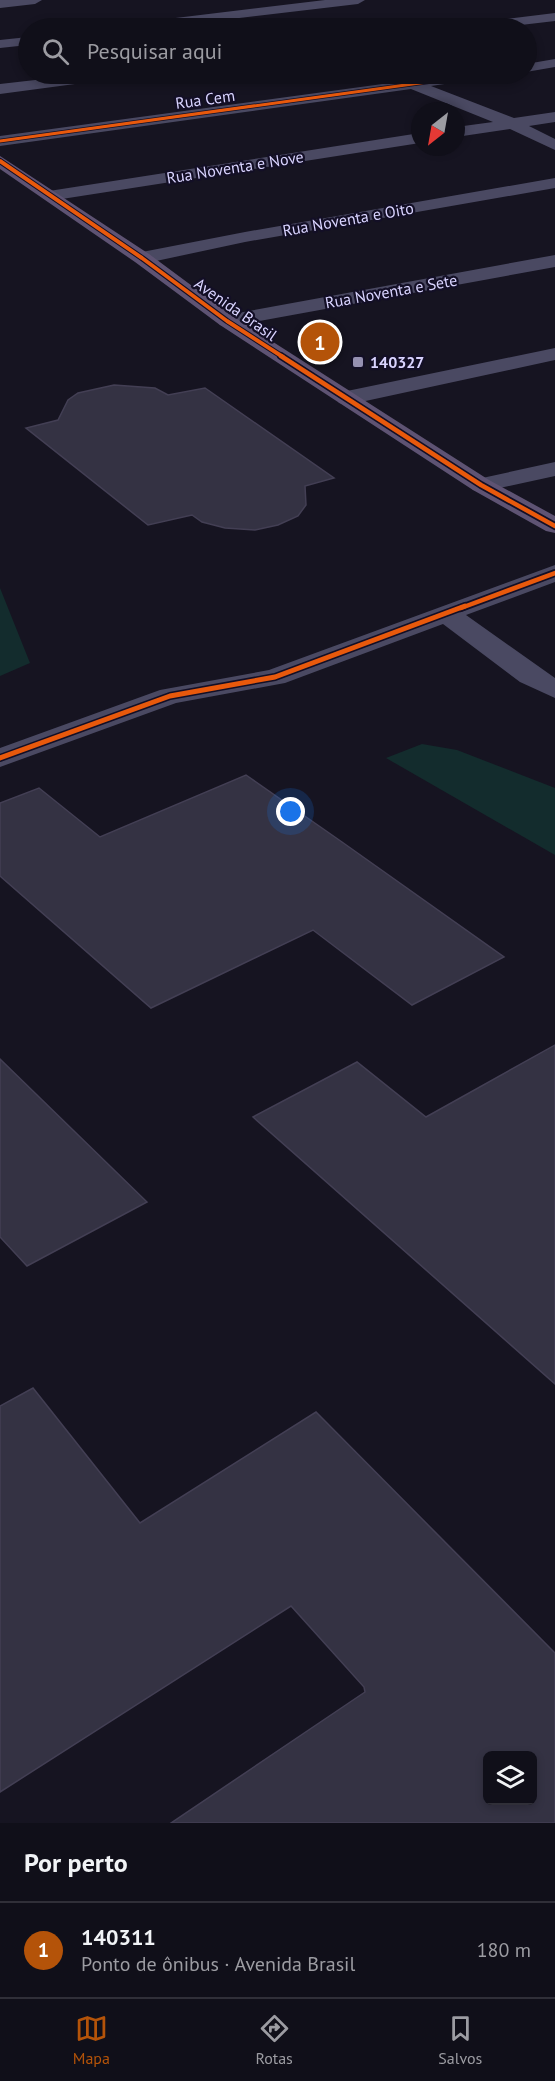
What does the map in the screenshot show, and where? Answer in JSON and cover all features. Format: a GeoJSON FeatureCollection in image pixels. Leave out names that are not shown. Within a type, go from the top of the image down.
{"type":"FeatureCollection","features":[{"type":"Feature","properties":{"kind":"main road","name":"Avenida Brasil"},"geometry":{"type":"LineString","coordinates":[[0,161],[142,258],[227,321],[481,485],[555,526]]}},
{"type":"Feature","properties":{"kind":"street"},"geometry":{"type":"LineString","coordinates":[[0,4],[35,0]]}},
{"type":"Feature","properties":{"kind":"street"},"geometry":{"type":"LineString","coordinates":[[234,0],[273,18]]}},
{"type":"Feature","properties":{"kind":"street"},"geometry":{"type":"LineString","coordinates":[[210,18],[358,0]]}},
{"type":"Feature","properties":{"kind":"street"},"geometry":{"type":"LineString","coordinates":[[537,19],[555,17]]}},
{"type":"Feature","properties":{"kind":"street"},"geometry":{"type":"LineString","coordinates":[[0,44],[18,42]]}},
{"type":"Feature","properties":{"kind":"street"},"geometry":{"type":"LineString","coordinates":[[537,66],[555,63]]}},
{"type":"Feature","properties":{"kind":"street"},"geometry":{"type":"LineString","coordinates":[[0,89],[40,84]]}},
{"type":"Feature","properties":{"kind":"street"},"geometry":{"type":"LineString","coordinates":[[413,84],[510,123],[555,145]]}},
{"type":"Feature","properties":{"kind":"street","name":"Rua Cem"},"geometry":{"type":"LineString","coordinates":[[0,141],[413,84]]}},
{"type":"Feature","properties":{"kind":"street"},"geometry":{"type":"LineString","coordinates":[[465,130],[555,117]]}},
{"type":"Feature","properties":{"kind":"street","name":"Rua Noventa e Nove"},"geometry":{"type":"LineString","coordinates":[[49,196],[411,139]]}},
{"type":"Feature","properties":{"kind":"street","name":"Rua Noventa e Oito"},"geometry":{"type":"LineString","coordinates":[[142,258],[245,237],[555,183]]}},
{"type":"Feature","properties":{"kind":"street","name":"Rua Noventa e Sete"},"geometry":{"type":"LineString","coordinates":[[227,321],[555,261]]}},
{"type":"Feature","properties":{"kind":"street"},"geometry":{"type":"LineString","coordinates":[[347,399],[555,354]]}},
{"type":"Feature","properties":{"kind":"street"},"geometry":{"type":"LineString","coordinates":[[481,485],[555,469]]}},
{"type":"Feature","properties":{"kind":"street"},"geometry":{"type":"LineString","coordinates":[[0,758],[170,696],[275,677],[555,573]]}},
{"type":"Feature","properties":{"kind":"street"},"geometry":{"type":"LineString","coordinates":[[447,614],[530,676],[555,690]]}},
{"type":"Feature","properties":{"kind":"green space"},"geometry":{"type":"Polygon","coordinates":[[[0,588],[30,663],[0,676],[0,588]]]}},
{"type":"Feature","properties":{"kind":"green space"},"geometry":{"type":"Polygon","coordinates":[[[422,744],[457,750],[555,788],[555,855],[386,758],[422,744]]]}},
{"type":"Feature","properties":{"kind":"building"},"geometry":{"type":"Polygon","coordinates":[[[114,385],[155,388],[168,395],[205,388],[334,478],[305,486],[306,505],[298,516],[278,525],[255,530],[225,528],[202,522],[192,515],[148,525],[26,428],[58,420],[68,400],[78,393],[114,385]]]}},
{"type":"Feature","properties":{"kind":"building"},"geometry":{"type":"Polygon","coordinates":[[[246,775],[504,957],[412,1005],[313,930],[151,1008],[0,876],[0,803],[39,788],[100,837],[246,775]]]}},
{"type":"Feature","properties":{"kind":"building"},"geometry":{"type":"Polygon","coordinates":[[[555,1045],[555,1384],[253,1117],[357,1062],[426,1117],[555,1045]]]}},
{"type":"Feature","properties":{"kind":"building"},"geometry":{"type":"Polygon","coordinates":[[[0,1059],[147,1202],[27,1266],[0,1237],[0,1059]]]}},
{"type":"Feature","properties":{"kind":"building"},"geometry":{"type":"Polygon","coordinates":[[[33,1388],[140,1523],[316,1412],[555,1653],[555,1823],[171,1823],[365,1692],[364,1687],[291,1606],[0,1792],[0,1406],[33,1388]]]}},
{"type":"Feature","properties":{"kind":"cycle path"},"geometry":{"type":"LineString","coordinates":[[0,141],[413,84]]}},
{"type":"Feature","properties":{"kind":"cycle path"},"geometry":{"type":"LineString","coordinates":[[0,161],[142,258],[227,321],[481,485],[555,526]]}},
{"type":"Feature","properties":{"kind":"cycle path"},"geometry":{"type":"LineString","coordinates":[[0,758],[170,696],[275,677],[555,573]]}},
{"type":"Feature","properties":{"kind":"place","name":"140311"},"geometry":{"type":"Point","coordinates":[320,342]}},
{"type":"Feature","properties":{"kind":"place","name":"140327"},"geometry":{"type":"Point","coordinates":[358,362]}}]}
